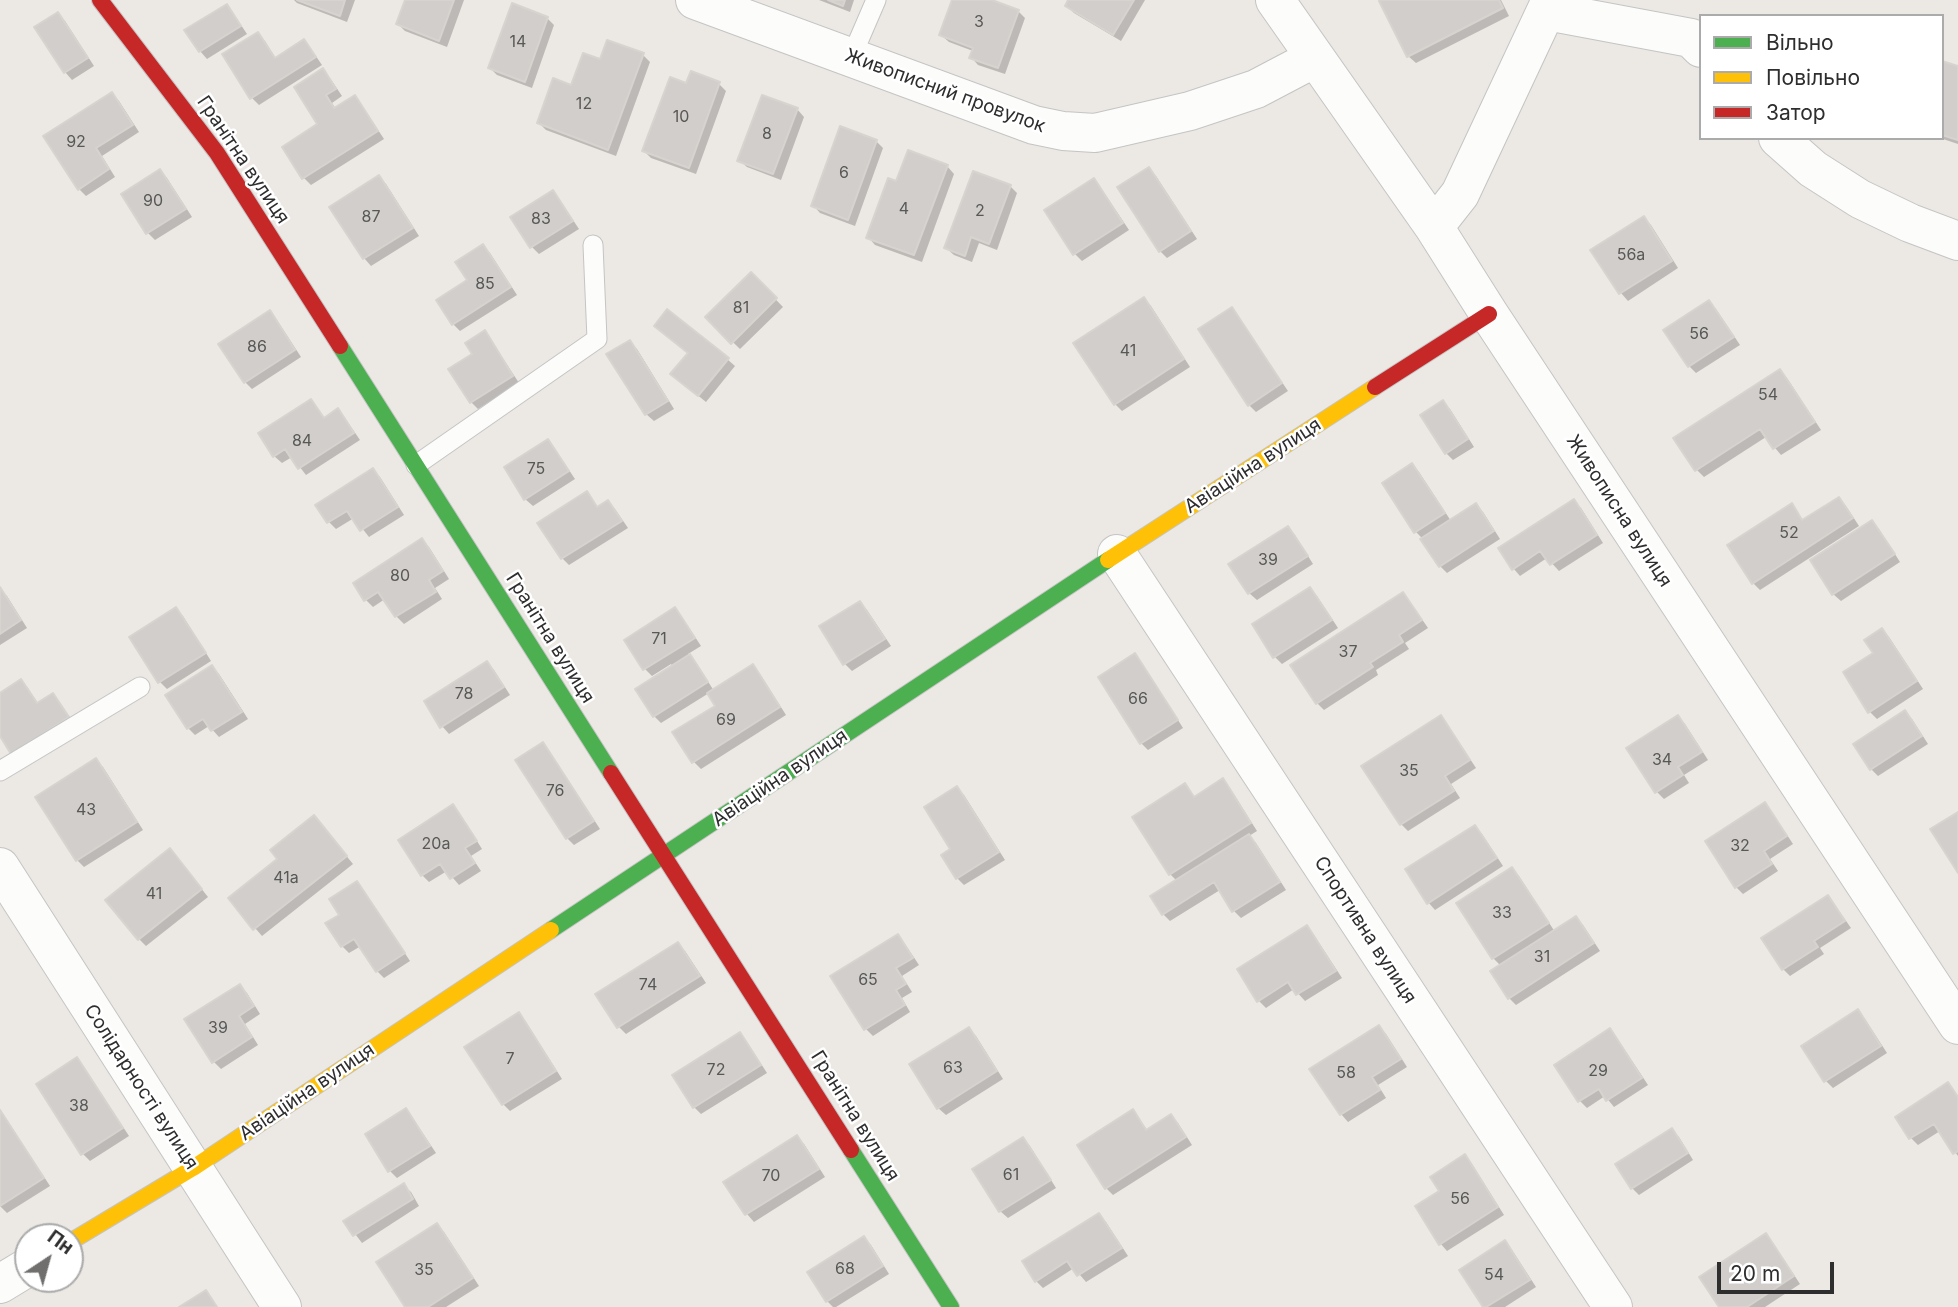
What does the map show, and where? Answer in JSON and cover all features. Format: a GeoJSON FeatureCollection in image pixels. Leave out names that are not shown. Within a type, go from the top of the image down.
{"type":"FeatureCollection","features":[{"type":"Feature","properties":{"kind":"street","name":"Гранітна вулиця"},"geometry":{"type":"LineString","coordinates":[[100,0],[217,153],[951,1307]]}},
{"type":"Feature","properties":{"kind":"street","name":"Живописний провулок"},"geometry":{"type":"LineString","coordinates":[[695,0],[1034,125],[1063,131],[1095,133],[1190,111],[1256,89],[1315,58]]}},
{"type":"Feature","properties":{"kind":"street","name":"Живописна вулиця"},"geometry":{"type":"LineString","coordinates":[[1275,0],[1434,227],[1958,1025]]}},
{"type":"Feature","properties":{"kind":"street"},"geometry":{"type":"LineString","coordinates":[[1434,227],[1460,194],[1549,6],[1698,41]]}},
{"type":"Feature","properties":{"kind":"street"},"geometry":{"type":"LineString","coordinates":[[1780,140],[1813,169],[1860,199],[1958,242]]}},
{"type":"Feature","properties":{"kind":"street","name":"Авіаційна вулиця"},"geometry":{"type":"LineString","coordinates":[[84,1234],[193,1168],[1117,554],[1489,314]]}},
{"type":"Feature","properties":{"kind":"street","name":"Спортивна вулиця"},"geometry":{"type":"LineString","coordinates":[[1117,554],[1613,1307]]}},
{"type":"Feature","properties":{"kind":"street","name":"Солідарності вулиця"},"geometry":{"type":"LineString","coordinates":[[0,867],[282,1307]]}},
{"type":"Feature","properties":{"kind":"lane"},"geometry":{"type":"LineString","coordinates":[[851,58],[876,0]]}},
{"type":"Feature","properties":{"kind":"lane"},"geometry":{"type":"LineString","coordinates":[[416,465],[597,339],[593,245]]}},
{"type":"Feature","properties":{"kind":"lane"},"geometry":{"type":"LineString","coordinates":[[0,771],[140,687]]}},
{"type":"Feature","properties":{"kind":"building"},"geometry":{"type":"Polygon","coordinates":[[[297,0],[345,0],[340,16],[297,0]]]}},
{"type":"Feature","properties":{"kind":"building"},"geometry":{"type":"Polygon","coordinates":[[[405,0],[454,0],[439,41],[396,24],[405,0]]]}},
{"type":"Feature","properties":{"kind":"building"},"geometry":{"type":"Polygon","coordinates":[[[828,0],[845,0],[843,6],[828,0]]]}},
{"type":"Feature","properties":{"kind":"building"},"geometry":{"type":"Polygon","coordinates":[[[952,0],[992,0],[1019,10],[998,68],[969,58],[973,48],[939,35],[952,0]]]}},
{"type":"Feature","properties":{"kind":"building"},"geometry":{"type":"Polygon","coordinates":[[[1068,0],[1134,0],[1113,35],[1065,6],[1068,0]]]}},
{"type":"Feature","properties":{"kind":"building"},"geometry":{"type":"Polygon","coordinates":[[[1499,0],[1503,8],[1407,57],[1379,1],[1499,0]]]}},
{"type":"Feature","properties":{"kind":"building"},"geometry":{"type":"Polygon","coordinates":[[[512,3],[548,17],[525,82],[488,68],[512,3]]]}},
{"type":"Feature","properties":{"kind":"building"},"geometry":{"type":"Polygon","coordinates":[[[227,4],[241,26],[199,52],[184,30],[227,4]]]}},
{"type":"Feature","properties":{"kind":"building"},"geometry":{"type":"Polygon","coordinates":[[[58,12],[88,58],[64,73],[34,27],[58,12]]]}},
{"type":"Feature","properties":{"kind":"building"},"geometry":{"type":"Polygon","coordinates":[[[258,32],[275,58],[304,39],[316,57],[250,99],[222,54],[258,32]]]}},
{"type":"Feature","properties":{"kind":"building"},"geometry":{"type":"Polygon","coordinates":[[[607,40],[644,53],[608,150],[537,123],[553,78],[571,85],[583,53],[600,59],[607,40]]]}},
{"type":"Feature","properties":{"kind":"building"},"geometry":{"type":"Polygon","coordinates":[[[1944,62],[1958,66],[1958,140],[1944,136],[1944,62]]]}},
{"type":"Feature","properties":{"kind":"building"},"geometry":{"type":"Polygon","coordinates":[[[323,68],[336,89],[326,95],[334,108],[355,95],[378,131],[302,179],[282,147],[317,124],[294,87],[323,68]]]}},
{"type":"Feature","properties":{"kind":"building"},"geometry":{"type":"Polygon","coordinates":[[[691,71],[720,82],[689,168],[642,151],[670,77],[686,83],[691,71]]]}},
{"type":"Feature","properties":{"kind":"building"},"geometry":{"type":"Polygon","coordinates":[[[112,92],[133,125],[96,148],[109,169],[78,190],[43,136],[112,92]]]}},
{"type":"Feature","properties":{"kind":"building"},"geometry":{"type":"Polygon","coordinates":[[[762,95],[798,108],[773,174],[737,161],[762,95]]]}},
{"type":"Feature","properties":{"kind":"building"},"geometry":{"type":"Polygon","coordinates":[[[840,126],[877,140],[848,220],[811,206],[840,126]]]}},
{"type":"Feature","properties":{"kind":"building"},"geometry":{"type":"Polygon","coordinates":[[[908,150],[948,165],[914,255],[866,238],[888,178],[896,181],[908,150]]]}},
{"type":"Feature","properties":{"kind":"building"},"geometry":{"type":"Polygon","coordinates":[[[1149,167],[1191,231],[1159,252],[1117,187],[1149,167]]]}},
{"type":"Feature","properties":{"kind":"building"},"geometry":{"type":"Polygon","coordinates":[[[160,169],[186,209],[146,234],[121,194],[160,169]]]}},
{"type":"Feature","properties":{"kind":"building"},"geometry":{"type":"Polygon","coordinates":[[[973,171],[1011,185],[989,244],[971,237],[965,256],[944,248],[973,171]]]}},
{"type":"Feature","properties":{"kind":"building"},"geometry":{"type":"Polygon","coordinates":[[[379,175],[413,228],[363,259],[329,207],[379,175]]]}},
{"type":"Feature","properties":{"kind":"building"},"geometry":{"type":"Polygon","coordinates":[[[1094,178],[1123,223],[1073,255],[1044,210],[1094,178]]]}},
{"type":"Feature","properties":{"kind":"building"},"geometry":{"type":"Polygon","coordinates":[[[553,190],[573,221],[530,248],[510,217],[553,190]]]}},
{"type":"Feature","properties":{"kind":"building"},"geometry":{"type":"Polygon","coordinates":[[[1644,216],[1672,261],[1619,294],[1590,250],[1644,216]]]}},
{"type":"Feature","properties":{"kind":"building"},"geometry":{"type":"Polygon","coordinates":[[[483,244],[511,287],[452,325],[436,300],[467,280],[455,262],[483,244]]]}},
{"type":"Feature","properties":{"kind":"building"},"geometry":{"type":"Polygon","coordinates":[[[751,272],[777,298],[731,344],[705,317],[751,272]]]}},
{"type":"Feature","properties":{"kind":"building"},"geometry":{"type":"Polygon","coordinates":[[[1144,297],[1184,359],[1114,405],[1073,343],[1144,297]]]}},
{"type":"Feature","properties":{"kind":"building"},"geometry":{"type":"Polygon","coordinates":[[[1709,300],[1734,337],[1688,367],[1663,330],[1709,300]]]}},
{"type":"Feature","properties":{"kind":"building"},"geometry":{"type":"Polygon","coordinates":[[[1232,307],[1282,383],[1248,406],[1198,329],[1232,307]]]}},
{"type":"Feature","properties":{"kind":"building"},"geometry":{"type":"Polygon","coordinates":[[[667,309],[729,358],[698,396],[670,374],[688,353],[654,326],[667,309]]]}},
{"type":"Feature","properties":{"kind":"building"},"geometry":{"type":"Polygon","coordinates":[[[270,310],[295,350],[244,383],[218,344],[270,310]]]}},
{"type":"Feature","properties":{"kind":"building"},"geometry":{"type":"Polygon","coordinates":[[[485,330],[513,376],[470,403],[448,369],[472,354],[465,343],[485,330]]]}},
{"type":"Feature","properties":{"kind":"building"},"geometry":{"type":"Polygon","coordinates":[[[630,340],[668,401],[645,415],[606,354],[630,340]]]}},
{"type":"Feature","properties":{"kind":"building"},"geometry":{"type":"Polygon","coordinates":[[[1780,369],[1815,422],[1773,449],[1760,429],[1695,471],[1673,438],[1780,369]]]}},
{"type":"Feature","properties":{"kind":"building"},"geometry":{"type":"Polygon","coordinates":[[[311,399],[324,418],[338,408],[354,433],[298,469],[285,449],[273,457],[258,433],[311,399]]]}},
{"type":"Feature","properties":{"kind":"building"},"geometry":{"type":"Polygon","coordinates":[[[1443,400],[1468,439],[1445,454],[1420,415],[1443,400]]]}},
{"type":"Feature","properties":{"kind":"building"},"geometry":{"type":"Polygon","coordinates":[[[548,439],[569,471],[524,500],[504,467],[548,439]]]}},
{"type":"Feature","properties":{"kind":"building"},"geometry":{"type":"Polygon","coordinates":[[[1412,463],[1445,513],[1414,533],[1382,483],[1412,463]]]}},
{"type":"Feature","properties":{"kind":"building"},"geometry":{"type":"Polygon","coordinates":[[[373,468],[398,507],[360,531],[347,511],[327,523],[315,505],[373,468]]]}},
{"type":"Feature","properties":{"kind":"building"},"geometry":{"type":"Polygon","coordinates":[[[587,491],[597,507],[608,500],[622,521],[561,559],[537,523],[587,491]]]}},
{"type":"Feature","properties":{"kind":"building"},"geometry":{"type":"Polygon","coordinates":[[[1839,497],[1853,518],[1752,584],[1727,545],[1792,503],[1802,520],[1839,497]]]}},
{"type":"Feature","properties":{"kind":"building"},"geometry":{"type":"Polygon","coordinates":[[[1574,499],[1597,535],[1550,565],[1540,551],[1512,570],[1498,548],[1574,499]]]}},
{"type":"Feature","properties":{"kind":"building"},"geometry":{"type":"Polygon","coordinates":[[[1476,503],[1494,531],[1439,567],[1420,539],[1476,503]]]}},
{"type":"Feature","properties":{"kind":"building"},"geometry":{"type":"Polygon","coordinates":[[[1872,520],[1895,554],[1832,595],[1810,560],[1872,520]]]}},
{"type":"Feature","properties":{"kind":"building"},"geometry":{"type":"Polygon","coordinates":[[[1288,526],[1308,556],[1248,594],[1228,564],[1288,526]]]}},
{"type":"Feature","properties":{"kind":"building"},"geometry":{"type":"Polygon","coordinates":[[[422,538],[443,571],[429,580],[436,592],[395,617],[378,592],[364,601],[353,583],[422,538]]]}},
{"type":"Feature","properties":{"kind":"building"},"geometry":{"type":"Polygon","coordinates":[[[0,587],[21,620],[0,634],[0,587]]]}},
{"type":"Feature","properties":{"kind":"building"},"geometry":{"type":"Polygon","coordinates":[[[1310,587],[1332,620],[1273,658],[1252,624],[1310,587]]]}},
{"type":"Feature","properties":{"kind":"building"},"geometry":{"type":"Polygon","coordinates":[[[1403,592],[1422,620],[1399,635],[1403,642],[1370,663],[1373,667],[1316,704],[1290,665],[1403,592]]]}},
{"type":"Feature","properties":{"kind":"building"},"geometry":{"type":"Polygon","coordinates":[[[860,601],[885,639],[843,665],[819,626],[860,601]]]}},
{"type":"Feature","properties":{"kind":"building"},"geometry":{"type":"Polygon","coordinates":[[[176,607],[206,653],[158,683],[129,637],[176,607]]]}},
{"type":"Feature","properties":{"kind":"building"},"geometry":{"type":"Polygon","coordinates":[[[675,607],[695,638],[643,670],[624,640],[675,607]]]}},
{"type":"Feature","properties":{"kind":"building"},"geometry":{"type":"Polygon","coordinates":[[[1882,628],[1917,681],[1868,713],[1843,672],[1873,653],[1864,640],[1882,628]]]}},
{"type":"Feature","properties":{"kind":"building"},"geometry":{"type":"Polygon","coordinates":[[[1135,653],[1178,720],[1140,744],[1098,677],[1135,653]]]}},
{"type":"Feature","properties":{"kind":"building"},"geometry":{"type":"Polygon","coordinates":[[[690,654],[708,682],[653,717],[635,689],[690,654]]]}},
{"type":"Feature","properties":{"kind":"building"},"geometry":{"type":"Polygon","coordinates":[[[487,661],[504,687],[440,728],[424,701],[487,661]]]}},
{"type":"Feature","properties":{"kind":"building"},"geometry":{"type":"Polygon","coordinates":[[[753,664],[780,707],[692,763],[672,732],[715,706],[707,693],[753,664]]]}},
{"type":"Feature","properties":{"kind":"building"},"geometry":{"type":"Polygon","coordinates":[[[212,665],[242,712],[211,731],[203,719],[187,729],[165,695],[212,665]]]}},
{"type":"Feature","properties":{"kind":"building"},"geometry":{"type":"Polygon","coordinates":[[[21,679],[37,703],[53,693],[69,717],[11,754],[0,736],[0,693],[21,679]]]}},
{"type":"Feature","properties":{"kind":"building"},"geometry":{"type":"Polygon","coordinates":[[[1905,710],[1922,736],[1870,770],[1853,744],[1905,710]]]}},
{"type":"Feature","properties":{"kind":"building"},"geometry":{"type":"Polygon","coordinates":[[[1441,715],[1470,760],[1445,776],[1454,791],[1400,825],[1361,766],[1441,715]]]}},
{"type":"Feature","properties":{"kind":"building"},"geometry":{"type":"Polygon","coordinates":[[[1678,715],[1702,752],[1678,767],[1683,775],[1655,793],[1626,748],[1678,715]]]}},
{"type":"Feature","properties":{"kind":"building"},"geometry":{"type":"Polygon","coordinates":[[[543,742],[594,821],[566,839],[515,760],[543,742]]]}},
{"type":"Feature","properties":{"kind":"building"},"geometry":{"type":"Polygon","coordinates":[[[96,758],[137,822],[76,861],[35,797],[96,758]]]}},
{"type":"Feature","properties":{"kind":"building"},"geometry":{"type":"Polygon","coordinates":[[[1223,778],[1251,823],[1169,875],[1132,817],[1185,783],[1194,797],[1223,778]]]}},
{"type":"Feature","properties":{"kind":"building"},"geometry":{"type":"Polygon","coordinates":[[[957,786],[999,852],[956,879],[941,855],[950,849],[924,807],[957,786]]]}},
{"type":"Feature","properties":{"kind":"building"},"geometry":{"type":"Polygon","coordinates":[[[1765,802],[1787,836],[1764,851],[1772,864],[1735,888],[1705,841],[1765,802]]]}},
{"type":"Feature","properties":{"kind":"building"},"geometry":{"type":"Polygon","coordinates":[[[453,804],[477,841],[465,848],[475,863],[450,879],[440,864],[421,876],[398,840],[453,804]]]}},
{"type":"Feature","properties":{"kind":"building"},"geometry":{"type":"Polygon","coordinates":[[[1958,812],[1958,873],[1930,829],[1958,812]]]}},
{"type":"Feature","properties":{"kind":"building"},"geometry":{"type":"Polygon","coordinates":[[[314,815],[347,856],[253,930],[228,898],[277,859],[270,850],[314,815]]]}},
{"type":"Feature","properties":{"kind":"building"},"geometry":{"type":"Polygon","coordinates":[[[1475,825],[1497,858],[1427,904],[1405,869],[1475,825]]]}},
{"type":"Feature","properties":{"kind":"building"},"geometry":{"type":"Polygon","coordinates":[[[1249,834],[1280,882],[1232,912],[1214,882],[1162,915],[1150,896],[1249,834]]]}},
{"type":"Feature","properties":{"kind":"building"},"geometry":{"type":"Polygon","coordinates":[[[170,848],[202,889],[138,940],[105,900],[170,848]]]}},
{"type":"Feature","properties":{"kind":"building"},"geometry":{"type":"Polygon","coordinates":[[[1512,867],[1549,923],[1492,959],[1456,903],[1512,867]]]}},
{"type":"Feature","properties":{"kind":"building"},"geometry":{"type":"Polygon","coordinates":[[[357,881],[405,953],[376,972],[354,939],[341,947],[325,923],[339,915],[329,899],[357,881]]]}},
{"type":"Feature","properties":{"kind":"building"},"geometry":{"type":"Polygon","coordinates":[[[1828,895],[1845,921],[1814,941],[1818,947],[1782,970],[1761,938],[1828,895]]]}},
{"type":"Feature","properties":{"kind":"building"},"geometry":{"type":"Polygon","coordinates":[[[1576,916],[1594,943],[1508,999],[1490,971],[1576,916]]]}},
{"type":"Feature","properties":{"kind":"building"},"geometry":{"type":"Polygon","coordinates":[[[1307,925],[1336,971],[1296,995],[1288,982],[1257,1002],[1237,969],[1307,925]]]}},
{"type":"Feature","properties":{"kind":"building"},"geometry":{"type":"Polygon","coordinates":[[[898,934],[913,958],[896,968],[906,984],[896,990],[905,1005],[864,1030],[830,976],[898,934]]]}},
{"type":"Feature","properties":{"kind":"building"},"geometry":{"type":"Polygon","coordinates":[[[678,942],[700,976],[617,1028],[595,994],[678,942]]]}},
{"type":"Feature","properties":{"kind":"building"},"geometry":{"type":"Polygon","coordinates":[[[240,984],[254,1006],[239,1016],[252,1037],[212,1063],[184,1019],[240,984]]]}},
{"type":"Feature","properties":{"kind":"building"},"geometry":{"type":"Polygon","coordinates":[[[1858,1009],[1881,1046],[1824,1082],[1801,1046],[1858,1009]]]}},
{"type":"Feature","properties":{"kind":"building"},"geometry":{"type":"Polygon","coordinates":[[[519,1012],[556,1071],[502,1105],[464,1047],[519,1012]]]}},
{"type":"Feature","properties":{"kind":"building"},"geometry":{"type":"Polygon","coordinates":[[[1379,1025],[1401,1059],[1372,1077],[1380,1090],[1340,1115],[1309,1069],[1379,1025]]]}},
{"type":"Feature","properties":{"kind":"building"},"geometry":{"type":"Polygon","coordinates":[[[969,1027],[997,1071],[937,1109],[909,1064],[969,1027]]]}},
{"type":"Feature","properties":{"kind":"building"},"geometry":{"type":"Polygon","coordinates":[[[1610,1028],[1642,1078],[1606,1101],[1599,1089],[1578,1102],[1554,1065],[1610,1028]]]}},
{"type":"Feature","properties":{"kind":"building"},"geometry":{"type":"Polygon","coordinates":[[[740,1032],[761,1065],[693,1108],[672,1075],[740,1032]]]}},
{"type":"Feature","properties":{"kind":"building"},"geometry":{"type":"Polygon","coordinates":[[[77,1057],[123,1128],[81,1155],[36,1084],[77,1057]]]}},
{"type":"Feature","properties":{"kind":"building"},"geometry":{"type":"Polygon","coordinates":[[[1948,1082],[1958,1097],[1958,1151],[1953,1154],[1934,1124],[1909,1139],[1895,1117],[1948,1082]]]}},
{"type":"Feature","properties":{"kind":"building"},"geometry":{"type":"Polygon","coordinates":[[[406,1108],[430,1146],[388,1172],[365,1134],[406,1108]]]}},
{"type":"Feature","properties":{"kind":"building"},"geometry":{"type":"Polygon","coordinates":[[[1133,1109],[1146,1130],[1171,1114],[1186,1137],[1105,1189],[1077,1145],[1133,1109]]]}},
{"type":"Feature","properties":{"kind":"building"},"geometry":{"type":"Polygon","coordinates":[[[0,1110],[44,1178],[0,1206],[0,1110]]]}},
{"type":"Feature","properties":{"kind":"building"},"geometry":{"type":"Polygon","coordinates":[[[1672,1128],[1688,1153],[1631,1189],[1615,1164],[1672,1128]]]}},
{"type":"Feature","properties":{"kind":"building"},"geometry":{"type":"Polygon","coordinates":[[[797,1135],[819,1169],[745,1215],[723,1182],[797,1135]]]}},
{"type":"Feature","properties":{"kind":"building"},"geometry":{"type":"Polygon","coordinates":[[[1023,1137],[1051,1180],[999,1212],[972,1169],[1023,1137]]]}},
{"type":"Feature","properties":{"kind":"building"},"geometry":{"type":"Polygon","coordinates":[[[1465,1154],[1498,1207],[1439,1245],[1415,1206],[1439,1191],[1430,1177],[1465,1154]]]}},
{"type":"Feature","properties":{"kind":"building"},"geometry":{"type":"Polygon","coordinates":[[[404,1183],[413,1199],[353,1236],[343,1221],[404,1183]]]}},
{"type":"Feature","properties":{"kind":"building"},"geometry":{"type":"Polygon","coordinates":[[[1099,1213],[1122,1248],[1077,1276],[1067,1261],[1035,1282],[1022,1261],[1099,1213]]]}},
{"type":"Feature","properties":{"kind":"building"},"geometry":{"type":"Polygon","coordinates":[[[437,1223],[473,1278],[428,1307],[405,1307],[376,1262],[437,1223]]]}},
{"type":"Feature","properties":{"kind":"building"},"geometry":{"type":"Polygon","coordinates":[[[1766,1233],[1794,1276],[1747,1307],[1719,1307],[1699,1277],[1766,1233]]]}},
{"type":"Feature","properties":{"kind":"building"},"geometry":{"type":"Polygon","coordinates":[[[864,1236],[883,1266],[826,1302],[807,1272],[864,1236]]]}},
{"type":"Feature","properties":{"kind":"building"},"geometry":{"type":"Polygon","coordinates":[[[1505,1240],[1530,1280],[1483,1307],[1459,1270],[1505,1240]]]}},
{"type":"Feature","properties":{"kind":"building"},"geometry":{"type":"Polygon","coordinates":[[[206,1290],[217,1307],[179,1307],[206,1290]]]}},
{"type":"Feature","properties":{"kind":"traffic: fast"},"geometry":{"type":"LineString","coordinates":[[340,346],[611,773]]}},
{"type":"Feature","properties":{"kind":"traffic: fast"},"geometry":{"type":"LineString","coordinates":[[551,930],[1108,560]]}},
{"type":"Feature","properties":{"kind":"traffic: fast"},"geometry":{"type":"LineString","coordinates":[[851,1150],[951,1307]]}},
{"type":"Feature","properties":{"kind":"traffic: slow"},"geometry":{"type":"LineString","coordinates":[[1108,560],[1375,387]]}},
{"type":"Feature","properties":{"kind":"traffic: slow"},"geometry":{"type":"LineString","coordinates":[[84,1234],[193,1168],[551,930]]}},
{"type":"Feature","properties":{"kind":"traffic: jam"},"geometry":{"type":"LineString","coordinates":[[100,0],[217,153],[340,346]]}},
{"type":"Feature","properties":{"kind":"traffic: jam"},"geometry":{"type":"LineString","coordinates":[[1375,387],[1489,314]]}},
{"type":"Feature","properties":{"kind":"traffic: jam"},"geometry":{"type":"LineString","coordinates":[[611,773],[851,1150]]}}]}
